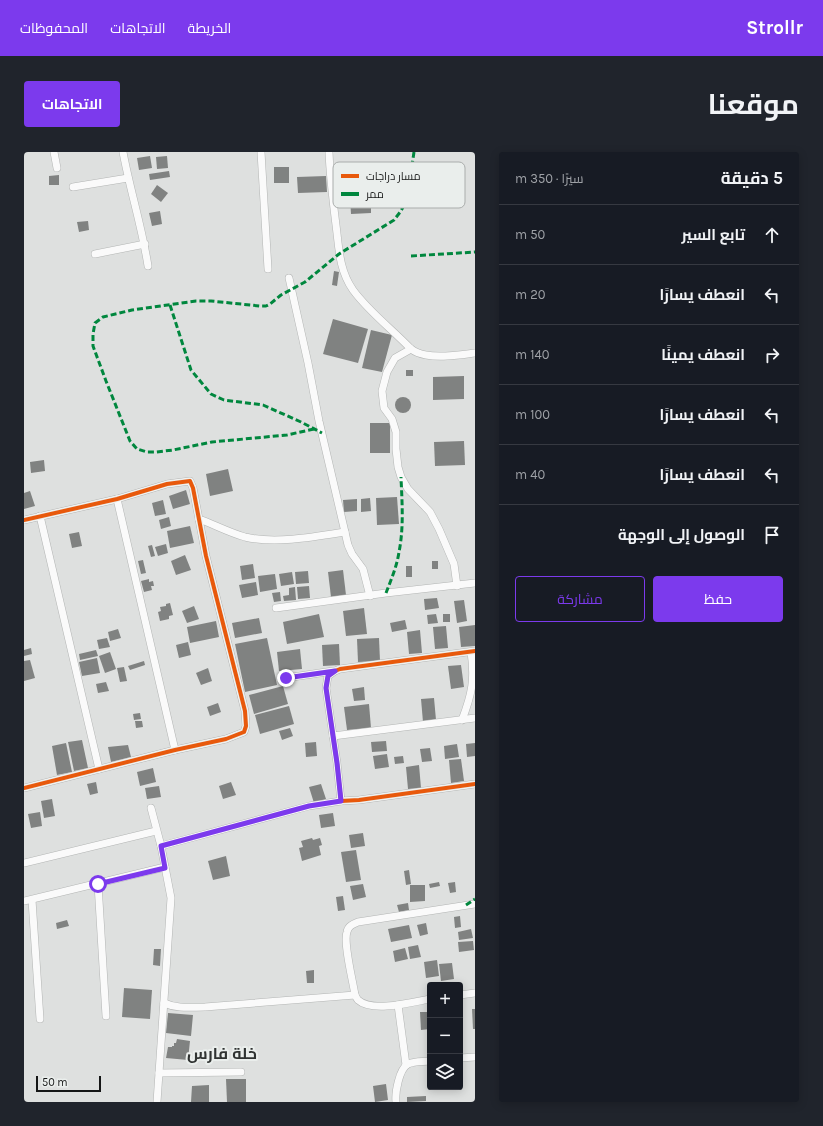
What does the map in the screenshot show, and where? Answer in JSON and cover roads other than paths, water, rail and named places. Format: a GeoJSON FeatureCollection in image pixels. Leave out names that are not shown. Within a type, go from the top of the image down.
{"type":"FeatureCollection","features":[{"type":"Feature","properties":{"kind":"street"},"geometry":{"type":"LineString","coordinates":[[54,152],[57,168]]}},
{"type":"Feature","properties":{"kind":"street"},"geometry":{"type":"LineString","coordinates":[[123,152],[145,244],[148,266]]}},
{"type":"Feature","properties":{"kind":"street"},"geometry":{"type":"LineString","coordinates":[[261,152],[268,269]]}},
{"type":"Feature","properties":{"kind":"street"},"geometry":{"type":"LineString","coordinates":[[329,152],[333,203]]}},
{"type":"Feature","properties":{"kind":"street"},"geometry":{"type":"LineString","coordinates":[[72,187],[128,178]]}},
{"type":"Feature","properties":{"kind":"street"},"geometry":{"type":"LineString","coordinates":[[334,208],[341,265],[353,290],[368,308],[411,349],[426,356],[475,353]]}},
{"type":"Feature","properties":{"kind":"street"},"geometry":{"type":"LineString","coordinates":[[95,254],[145,244]]}},
{"type":"Feature","properties":{"kind":"street"},"geometry":{"type":"LineString","coordinates":[[290,278],[319,421],[348,545],[352,554],[363,569],[370,596]]}},
{"type":"Feature","properties":{"kind":"street"},"geometry":{"type":"LineString","coordinates":[[411,349],[395,358],[387,372],[382,391],[384,408],[392,419],[396,432],[396,449],[401,477],[408,489],[430,512],[454,564],[457,586]]}},
{"type":"Feature","properties":{"kind":"street"},"geometry":{"type":"LineString","coordinates":[[24,520],[117,499],[167,484],[190,481],[193,488],[206,556],[245,711],[246,726],[244,732],[226,739],[24,787]]}},
{"type":"Feature","properties":{"kind":"street"},"geometry":{"type":"LineString","coordinates":[[117,499],[175,750]]}},
{"type":"Feature","properties":{"kind":"street"},"geometry":{"type":"LineString","coordinates":[[40,516],[99,769]]}},
{"type":"Feature","properties":{"kind":"street"},"geometry":{"type":"LineString","coordinates":[[199,519],[242,536],[256,539],[272,540],[313,537],[345,532]]}},
{"type":"Feature","properties":{"kind":"street"},"geometry":{"type":"LineString","coordinates":[[276,608],[475,583]]}},
{"type":"Feature","properties":{"kind":"street"},"geometry":{"type":"LineString","coordinates":[[286,678],[346,668],[473,651],[474,675],[472,689],[462,720]]}},
{"type":"Feature","properties":{"kind":"street"},"geometry":{"type":"LineString","coordinates":[[335,671],[328,676],[326,688],[341,801]]}},
{"type":"Feature","properties":{"kind":"street"},"geometry":{"type":"LineString","coordinates":[[333,736],[475,718]]}},
{"type":"Feature","properties":{"kind":"street"},"geometry":{"type":"LineString","coordinates":[[161,846],[309,806],[475,784]]}},
{"type":"Feature","properties":{"kind":"street"},"geometry":{"type":"LineString","coordinates":[[151,808],[161,846],[171,898],[157,1102]]}},
{"type":"Feature","properties":{"kind":"street"},"geometry":{"type":"LineString","coordinates":[[24,863],[156,831]]}},
{"type":"Feature","properties":{"kind":"street"},"geometry":{"type":"LineString","coordinates":[[24,902],[165,868]]}},
{"type":"Feature","properties":{"kind":"street"},"geometry":{"type":"LineString","coordinates":[[98,884],[106,1016]]}},
{"type":"Feature","properties":{"kind":"street"},"geometry":{"type":"LineString","coordinates":[[32,900],[40,1019]]}},
{"type":"Feature","properties":{"kind":"street"},"geometry":{"type":"LineString","coordinates":[[427,1000],[384,1006],[375,1006],[359,1001],[355,995],[346,941],[346,932],[350,926],[358,922],[475,904]]}},
{"type":"Feature","properties":{"kind":"street"},"geometry":{"type":"LineString","coordinates":[[463,995],[475,993]]}},
{"type":"Feature","properties":{"kind":"street"},"geometry":{"type":"LineString","coordinates":[[164,1003],[170,1006],[182,1008],[355,995]]}},
{"type":"Feature","properties":{"kind":"street"},"geometry":{"type":"LineString","coordinates":[[398,1005],[406,1065]]}},
{"type":"Feature","properties":{"kind":"street"},"geometry":{"type":"LineString","coordinates":[[463,1058],[475,1057]]}},
{"type":"Feature","properties":{"kind":"street"},"geometry":{"type":"LineString","coordinates":[[396,1102],[397,1084],[404,1067],[414,1062],[427,1061]]}},
{"type":"Feature","properties":{"kind":"street"},"geometry":{"type":"LineString","coordinates":[[159,1073],[241,1072]]}},
{"type":"Feature","properties":{"kind":"district","name":"خلة فارس"},"geometry":{"type":"Point","coordinates":[222,1053]}}]}
